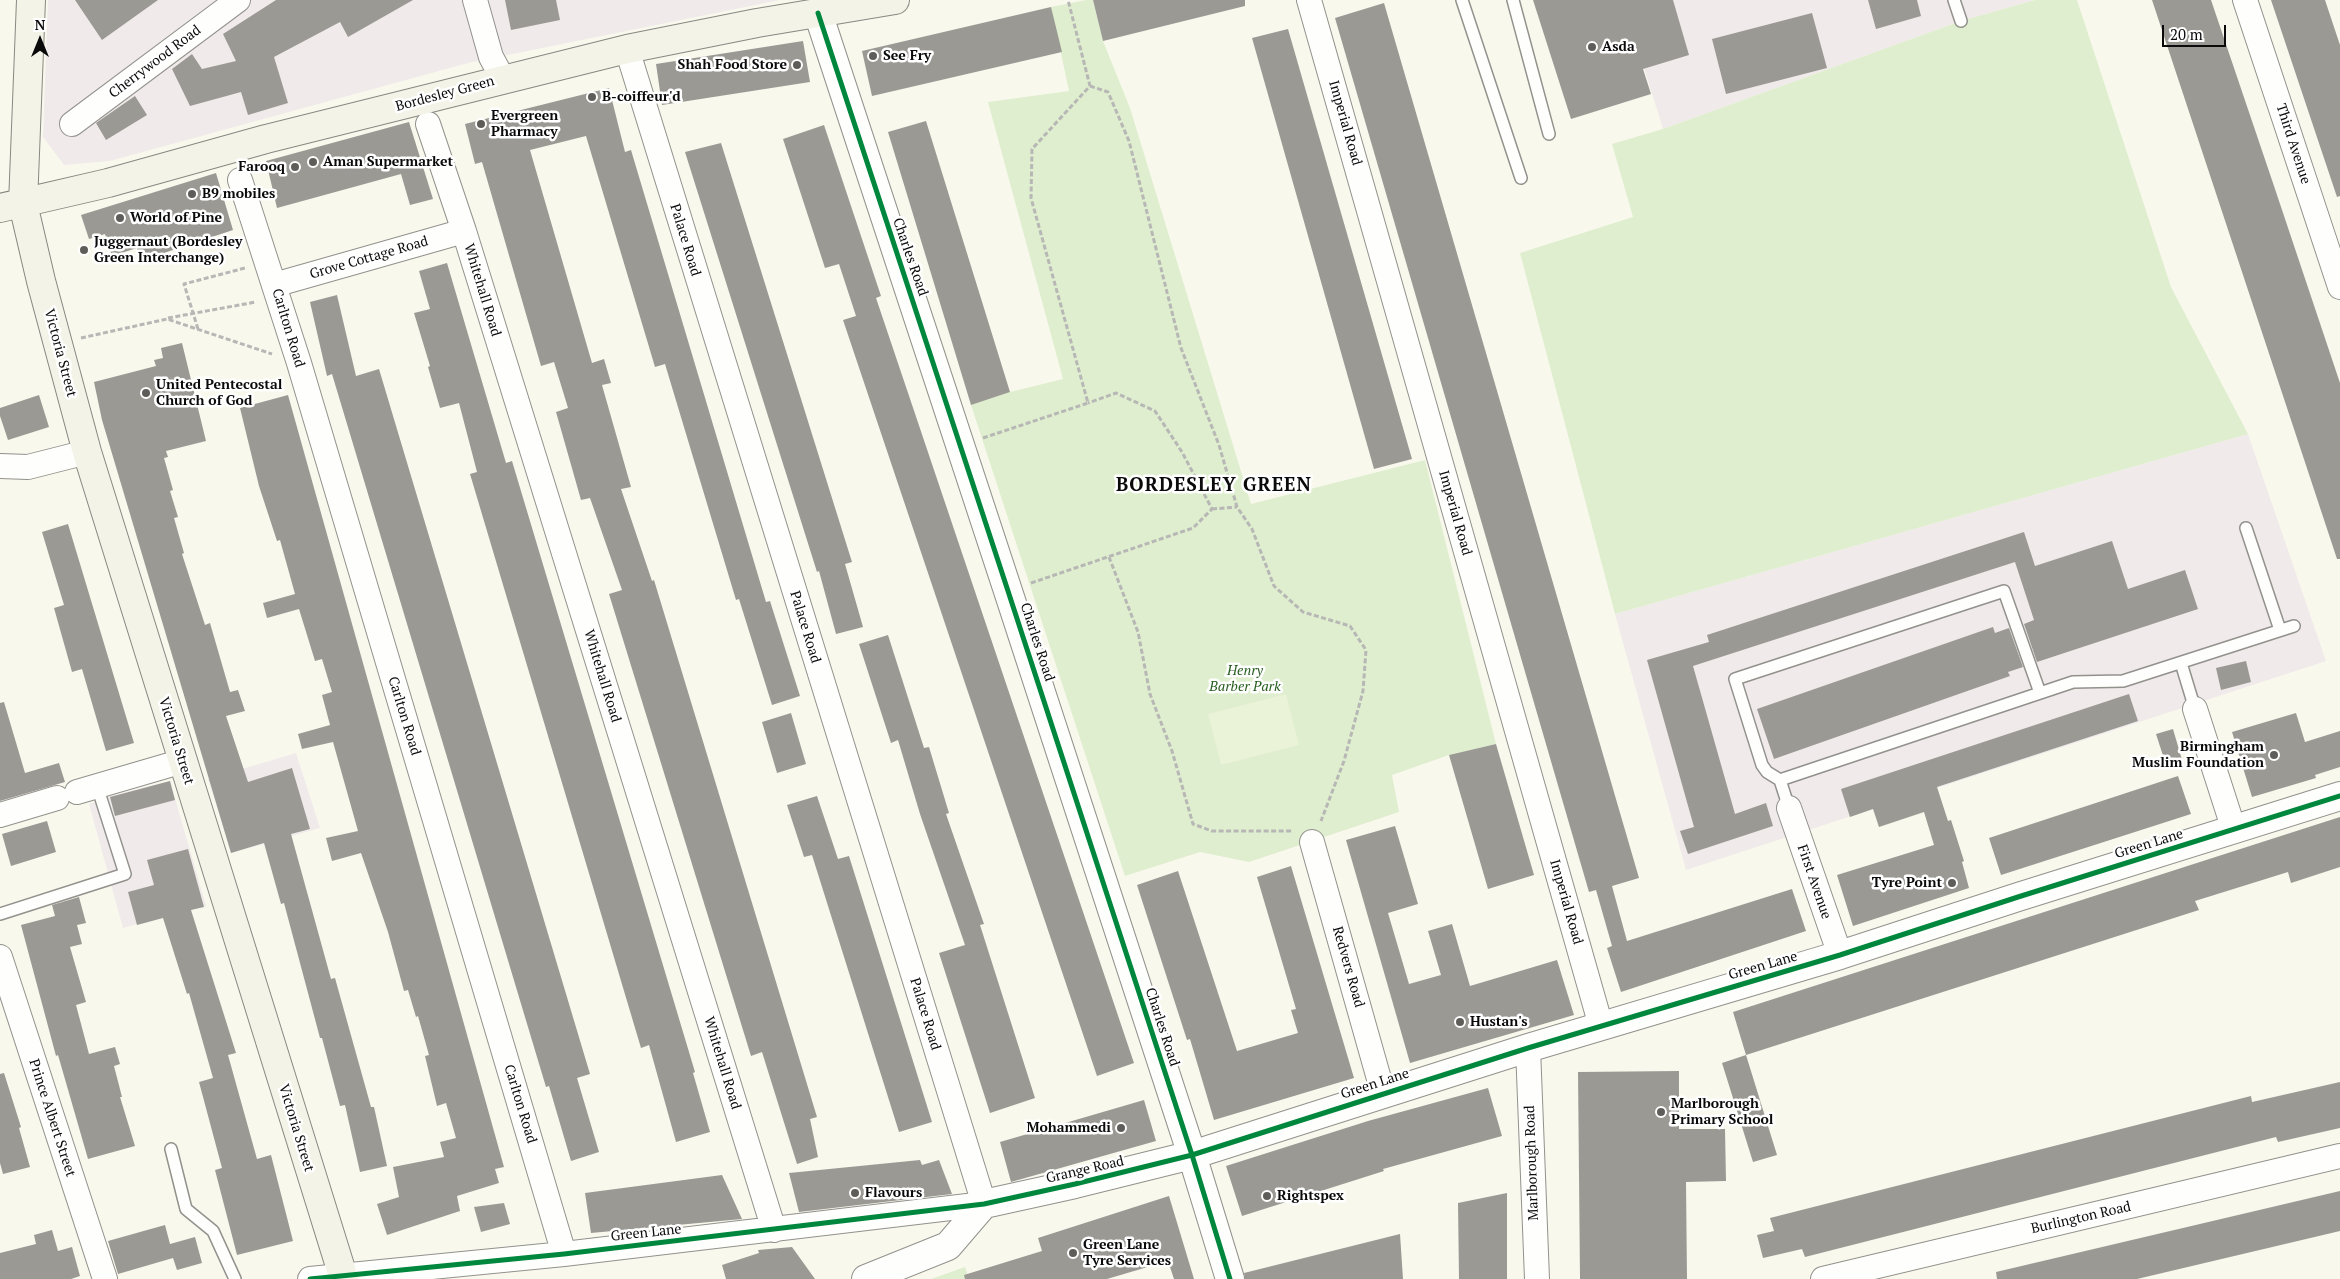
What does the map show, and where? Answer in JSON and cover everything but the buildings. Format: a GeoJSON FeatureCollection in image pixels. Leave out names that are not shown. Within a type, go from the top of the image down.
{"type":"FeatureCollection","features":[{"type":"Feature","properties":{"kind":"main road","name":"Victoria Street"},"geometry":{"type":"LineString","coordinates":[[31,0],[12,206],[58,343],[87,452],[343,1277]]}},
{"type":"Feature","properties":{"kind":"main road","name":"Bordesley Green"},"geometry":{"type":"LineString","coordinates":[[12,206],[503,79],[790,8],[818,13],[895,0]]}},
{"type":"Feature","properties":{"kind":"street","name":"Cherrywood Road"},"geometry":{"type":"LineString","coordinates":[[72,124],[238,0]]}},
{"type":"Feature","properties":{"kind":"street"},"geometry":{"type":"LineString","coordinates":[[475,0],[491,57],[503,79]]}},
{"type":"Feature","properties":{"kind":"street","name":"Imperial Road"},"geometry":{"type":"LineString","coordinates":[[1309,0],[1601,1026]]}},
{"type":"Feature","properties":{"kind":"street","name":"Third Avenue"},"geometry":{"type":"LineString","coordinates":[[2245,0],[2340,287]]}},
{"type":"Feature","properties":{"kind":"street","name":"Charles Road"},"geometry":{"type":"LineString","coordinates":[[818,13],[961,445],[1192,1155],[1230,1279]]}},
{"type":"Feature","properties":{"kind":"street","name":"Palace Road"},"geometry":{"type":"LineString","coordinates":[[627,49],[984,1204]]}},
{"type":"Feature","properties":{"kind":"street","name":"Whitehall Road"},"geometry":{"type":"LineString","coordinates":[[428,124],[464,231],[774,1230]]}},
{"type":"Feature","properties":{"kind":"street","name":"Carlton Road"},"geometry":{"type":"LineString","coordinates":[[240,180],[299,364],[564,1254]]}},
{"type":"Feature","properties":{"kind":"street","name":"Grove Cottage Road"},"geometry":{"type":"LineString","coordinates":[[276,292],[464,231]]}},
{"type":"Feature","properties":{"kind":"street"},"geometry":{"type":"LineString","coordinates":[[0,466],[28,467],[87,452]]}},
{"type":"Feature","properties":{"kind":"street"},"geometry":{"type":"LineString","coordinates":[[2195,709],[2234,830]]}},
{"type":"Feature","properties":{"kind":"street"},"geometry":{"type":"LineString","coordinates":[[0,815],[183,761]]}},
{"type":"Feature","properties":{"kind":"street","name":"Green Lane"},"geometry":{"type":"LineString","coordinates":[[1192,1155],[1528,1048],[1840,955],[2340,796]]}},
{"type":"Feature","properties":{"kind":"street","name":"First Avenue"},"geometry":{"type":"LineString","coordinates":[[1789,808],[1840,955]]}},
{"type":"Feature","properties":{"kind":"street","name":"Redvers Road"},"geometry":{"type":"LineString","coordinates":[[1312,842],[1383,1093]]}},
{"type":"Feature","properties":{"kind":"street","name":"Prince Albert Street"},"geometry":{"type":"LineString","coordinates":[[0,957],[105,1279]]}},
{"type":"Feature","properties":{"kind":"street","name":"Marlborough Road"},"geometry":{"type":"LineString","coordinates":[[1528,1048],[1537,1279]]}},
{"type":"Feature","properties":{"kind":"street","name":"Grange Road"},"geometry":{"type":"LineString","coordinates":[[984,1204],[1192,1155]]}},
{"type":"Feature","properties":{"kind":"street","name":"Burlington Road"},"geometry":{"type":"LineString","coordinates":[[1823,1279],[2340,1156]]}},
{"type":"Feature","properties":{"kind":"street"},"geometry":{"type":"LineString","coordinates":[[866,1279],[948,1246],[984,1204]]}},
{"type":"Feature","properties":{"kind":"street","name":"Green Lane"},"geometry":{"type":"LineString","coordinates":[[310,1279],[564,1254],[984,1204]]}},
{"type":"Feature","properties":{"kind":"lane"},"geometry":{"type":"LineString","coordinates":[[1462,0],[1521,178]]}},
{"type":"Feature","properties":{"kind":"lane"},"geometry":{"type":"LineString","coordinates":[[1513,0],[1549,134]]}},
{"type":"Feature","properties":{"kind":"lane"},"geometry":{"type":"LineString","coordinates":[[1954,0],[1961,21]]}},
{"type":"Feature","properties":{"kind":"lane"},"geometry":{"type":"LineString","coordinates":[[2246,528],[2280,630]]}},
{"type":"Feature","properties":{"kind":"lane"},"geometry":{"type":"LineString","coordinates":[[1789,808],[1780,780],[1767,772],[1762,765],[1735,680],[2004,591],[2040,693]]}},
{"type":"Feature","properties":{"kind":"lane"},"geometry":{"type":"LineString","coordinates":[[1780,780],[2073,682],[2123,681],[2294,626]]}},
{"type":"Feature","properties":{"kind":"lane"},"geometry":{"type":"LineString","coordinates":[[2181,663],[2195,709]]}},
{"type":"Feature","properties":{"kind":"lane"},"geometry":{"type":"LineString","coordinates":[[0,914],[125,874],[77,792]]}},
{"type":"Feature","properties":{"kind":"lane"},"geometry":{"type":"LineString","coordinates":[[171,1149],[186,1209],[213,1231],[236,1279]]}},
{"type":"Feature","properties":{"kind":"path"},"geometry":{"type":"LineString","coordinates":[[1068,0],[1090,86]]}},
{"type":"Feature","properties":{"kind":"path"},"geometry":{"type":"LineString","coordinates":[[1088,403],[1031,198],[1030,172],[1032,149],[1090,86]]}},
{"type":"Feature","properties":{"kind":"path"},"geometry":{"type":"LineString","coordinates":[[1090,86],[1108,92],[1130,141],[1181,348],[1219,445],[1237,507],[1252,529],[1274,586],[1303,612],[1350,626],[1366,650],[1363,691],[1344,761],[1312,842],[1299,832],[1212,832],[1193,824],[1172,751],[1150,694],[1138,632],[1109,557]]}},
{"type":"Feature","properties":{"kind":"path"},"geometry":{"type":"LineString","coordinates":[[198,329],[184,284],[267,262]]}},
{"type":"Feature","properties":{"kind":"path"},"geometry":{"type":"LineString","coordinates":[[58,343],[193,314],[276,292]]}},
{"type":"Feature","properties":{"kind":"path"},"geometry":{"type":"LineString","coordinates":[[167,319],[299,364]]}},
{"type":"Feature","properties":{"kind":"path"},"geometry":{"type":"LineString","coordinates":[[961,445],[1116,393],[1155,411],[1182,452],[1212,509]]}},
{"type":"Feature","properties":{"kind":"path"},"geometry":{"type":"LineString","coordinates":[[1008,590],[1193,528],[1212,509],[1237,507]]}},
{"type":"Feature","properties":{"kind":"shaded area"},"geometry":{"type":"Polygon","coordinates":[[[48,0],[780,0],[468,63],[110,161],[64,165],[43,137],[48,0]]]}},
{"type":"Feature","properties":{"kind":"shaded area"},"geometry":{"type":"Polygon","coordinates":[[[1623,0],[2035,0],[1961,21],[1663,129],[1623,0]]]}},
{"type":"Feature","properties":{"kind":"shaded area"},"geometry":{"type":"Polygon","coordinates":[[[2248,434],[2326,661],[1686,870],[1615,614],[2248,434]]]}},
{"type":"Feature","properties":{"kind":"shaded area"},"geometry":{"type":"Polygon","coordinates":[[[296,753],[320,828],[231,853],[208,779],[296,753]]]}},
{"type":"Feature","properties":{"kind":"shaded area"},"geometry":{"type":"Polygon","coordinates":[[[170,781],[206,906],[123,928],[89,804],[110,796],[170,781]]]}},
{"type":"Feature","properties":{"kind":"green space","name":"Henry Barber Park"},"geometry":{"type":"Polygon","coordinates":[[[1093,0],[1103,41],[1130,108],[1251,504],[1425,460],[1496,744],[1449,755],[1392,775],[1399,812],[1249,862],[1200,852],[1125,876],[971,405],[1010,392],[1063,379],[988,102],[1069,91],[1051,7],[1093,0]]]}},
{"type":"Feature","properties":{"kind":"green space"},"geometry":{"type":"Polygon","coordinates":[[[2035,0],[2077,0],[2171,287],[2248,434],[1615,614],[1520,253],[1633,217],[1612,144],[1663,129],[1961,21],[2035,0]]]}},
{"type":"Feature","properties":{"kind":"green space"},"geometry":{"type":"Polygon","coordinates":[[[1286,694],[1299,745],[1221,765],[1208,714],[1286,694]]]}},
{"type":"Feature","properties":{"kind":"green space"},"geometry":{"type":"Polygon","coordinates":[[[965,1267],[969,1279],[931,1279],[965,1267]]]}},
{"type":"Feature","properties":{"kind":"cycle path"},"geometry":{"type":"LineString","coordinates":[[818,13],[1192,1155],[1230,1279]]}},
{"type":"Feature","properties":{"kind":"cycle path"},"geometry":{"type":"LineString","coordinates":[[310,1279],[564,1254],[984,1204],[1075,1184],[1192,1155],[1528,1048],[1840,955],[2340,796]]}},
{"type":"Feature","properties":{"kind":"place","name":"Asda"},"geometry":{"type":"Point","coordinates":[1592,47]}},
{"type":"Feature","properties":{"kind":"place","name":"See Fry"},"geometry":{"type":"Point","coordinates":[873,56]}},
{"type":"Feature","properties":{"kind":"place","name":"Shah Food Store"},"geometry":{"type":"Point","coordinates":[797,65]}},
{"type":"Feature","properties":{"kind":"place","name":"B-coiffeur'd"},"geometry":{"type":"Point","coordinates":[592,97]}},
{"type":"Feature","properties":{"kind":"place","name":"Evergreen Pharmacy"},"geometry":{"type":"Point","coordinates":[481,124]}},
{"type":"Feature","properties":{"kind":"place","name":"Aman Supermarket"},"geometry":{"type":"Point","coordinates":[313,162]}},
{"type":"Feature","properties":{"kind":"place","name":"Farooq"},"geometry":{"type":"Point","coordinates":[295,167]}},
{"type":"Feature","properties":{"kind":"place","name":"B9 mobiles"},"geometry":{"type":"Point","coordinates":[192,194]}},
{"type":"Feature","properties":{"kind":"place","name":"World of Pine"},"geometry":{"type":"Point","coordinates":[120,218]}},
{"type":"Feature","properties":{"kind":"place","name":"Juggernaut (Bordesley Green Interchange)"},"geometry":{"type":"Point","coordinates":[84,250]}},
{"type":"Feature","properties":{"kind":"place","name":"United Pentecostal Church of God"},"geometry":{"type":"Point","coordinates":[146,393]}},
{"type":"Feature","properties":{"kind":"place","name":"Birmingham Muslim Foundation"},"geometry":{"type":"Point","coordinates":[2274,755]}},
{"type":"Feature","properties":{"kind":"place","name":"Tyre Point"},"geometry":{"type":"Point","coordinates":[1952,883]}},
{"type":"Feature","properties":{"kind":"place","name":"Hustan's"},"geometry":{"type":"Point","coordinates":[1460,1022]}},
{"type":"Feature","properties":{"kind":"place","name":"Marlborough Primary School"},"geometry":{"type":"Point","coordinates":[1661,1112]}},
{"type":"Feature","properties":{"kind":"place","name":"Mohammedi"},"geometry":{"type":"Point","coordinates":[1121,1128]}},
{"type":"Feature","properties":{"kind":"place","name":"Flavours"},"geometry":{"type":"Point","coordinates":[855,1193]}},
{"type":"Feature","properties":{"kind":"place","name":"Rightspex"},"geometry":{"type":"Point","coordinates":[1267,1196]}},
{"type":"Feature","properties":{"kind":"place","name":"Green Lane Tyre Services"},"geometry":{"type":"Point","coordinates":[1073,1253]}},
{"type":"Feature","properties":{"kind":"district","name":"BORDESLEY GREEN"},"geometry":{"type":"Point","coordinates":[1214,486]}}]}
